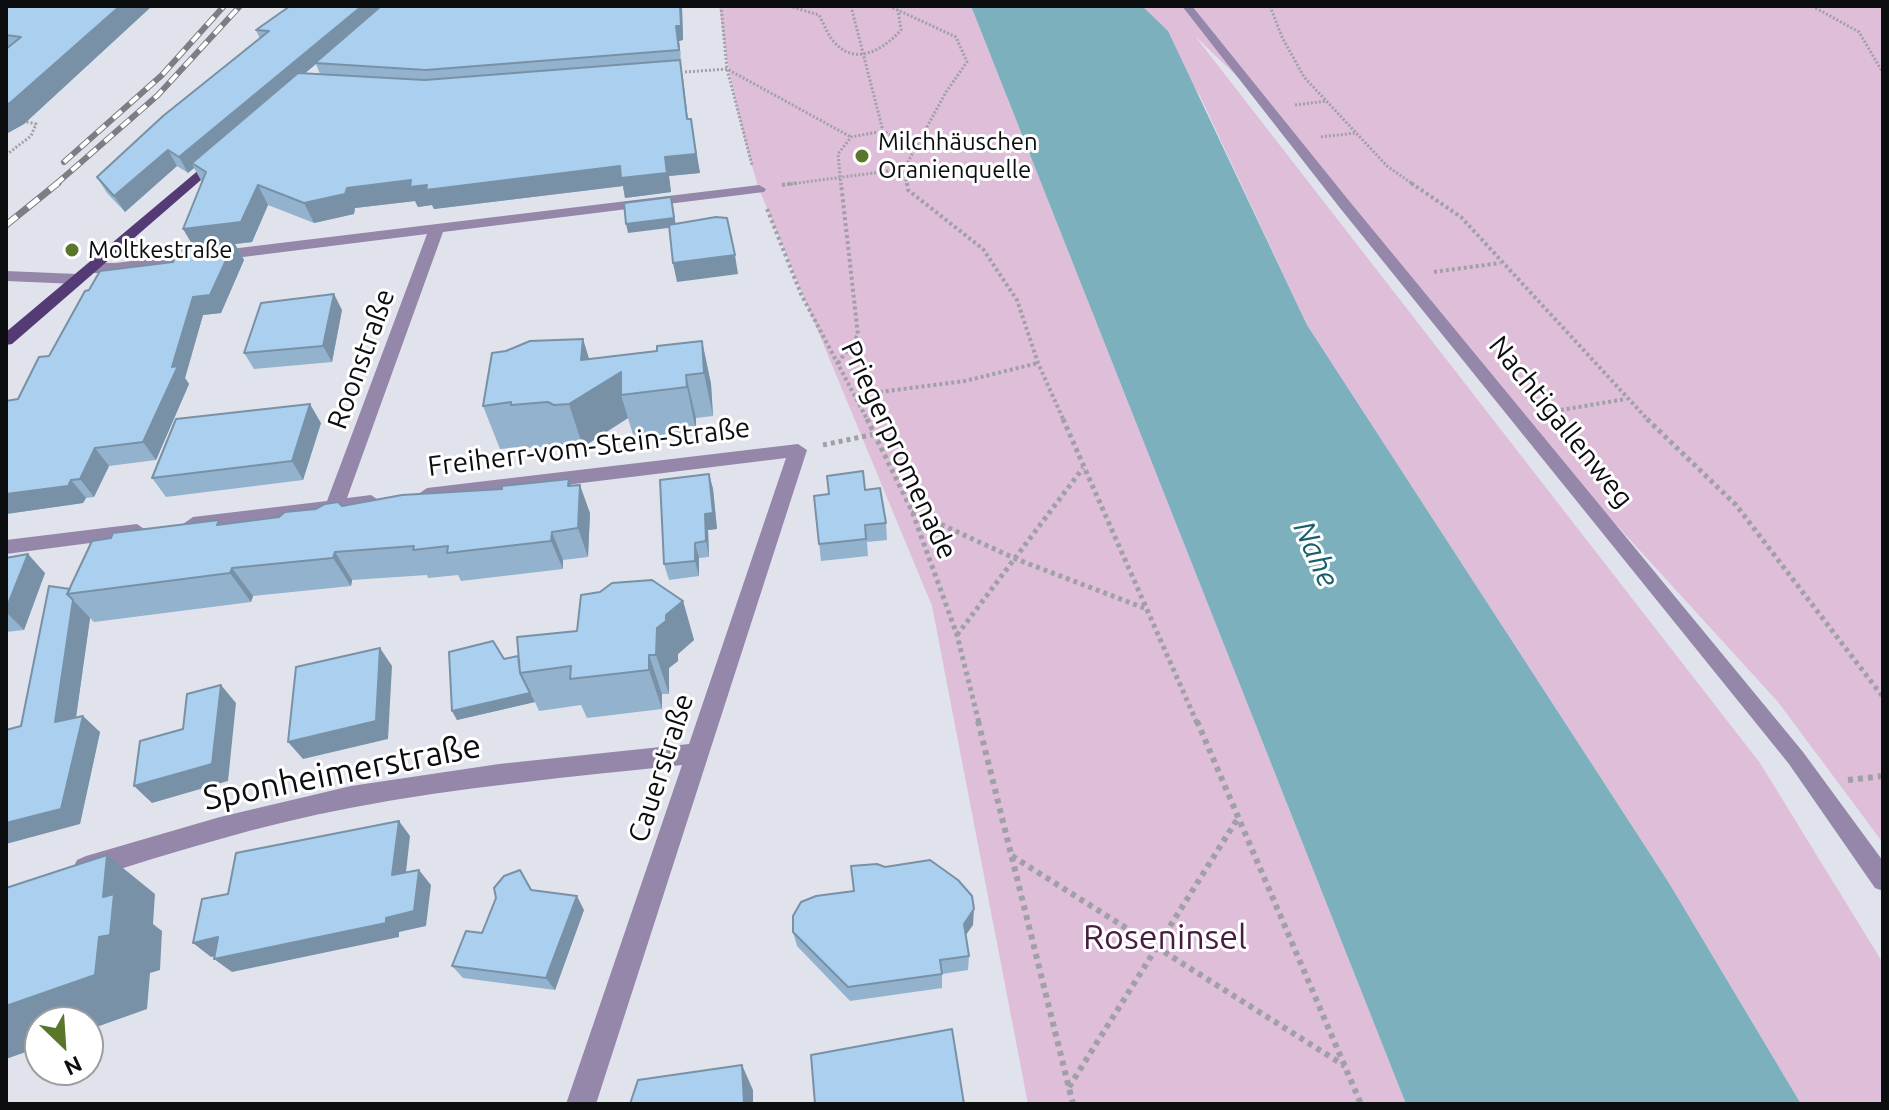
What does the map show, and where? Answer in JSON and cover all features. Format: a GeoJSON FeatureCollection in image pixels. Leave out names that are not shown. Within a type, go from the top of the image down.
{"type":"FeatureCollection","features":[{"type":"Feature","properties":{"kind":"main road"},"geometry":{"type":"LineString","coordinates":[[6,340],[234,143]]}},
{"type":"Feature","properties":{"kind":"street"},"geometry":{"type":"LineString","coordinates":[[91,268],[115,268],[759,189]]}},
{"type":"Feature","properties":{"kind":"street","name":"Roonstraße"},"geometry":{"type":"LineString","coordinates":[[334,507],[437,228]]}},
{"type":"Feature","properties":{"kind":"street"},"geometry":{"type":"LineString","coordinates":[[6,276],[77,279]]}},
{"type":"Feature","properties":{"kind":"street","name":"Freiherr-vom-Stein-Straße"},"geometry":{"type":"LineString","coordinates":[[6,547],[798,450]]}},
{"type":"Feature","properties":{"kind":"street","name":"Cauerstraße"},"geometry":{"type":"LineString","coordinates":[[581,1104],[798,450]]}},
{"type":"Feature","properties":{"kind":"street","name":"Sponheimerstraße"},"geometry":{"type":"LineString","coordinates":[[63,876],[178,839],[304,807],[439,783],[698,753]]}},
{"type":"Feature","properties":{"kind":"lane","name":"Nachtigallenweg"},"geometry":{"type":"LineString","coordinates":[[1187,6],[1345,205],[1796,758],[1883,880]]}},
{"type":"Feature","properties":{"kind":"path","name":"Priegerpromenade"},"geometry":{"type":"LineString","coordinates":[[721,6],[727,69],[742,137],[759,189],[801,294],[856,395],[912,511],[957,635],[1073,1104]]}},
{"type":"Feature","properties":{"kind":"path"},"geometry":{"type":"LineString","coordinates":[[789,6],[819,15],[834,43],[846,51],[865,54],[885,48],[901,30],[898,10]]}},
{"type":"Feature","properties":{"kind":"path"},"geometry":{"type":"LineString","coordinates":[[851,6],[883,131]]}},
{"type":"Feature","properties":{"kind":"path"},"geometry":{"type":"LineString","coordinates":[[889,6],[956,37],[967,62],[946,92],[904,169],[908,190],[983,249],[1017,300],[1038,363],[1239,817],[1361,1104]]}},
{"type":"Feature","properties":{"kind":"path"},"geometry":{"type":"LineString","coordinates":[[1270,6],[1282,37],[1304,77],[1387,166],[1461,217],[1627,399],[1736,505],[1883,697]]}},
{"type":"Feature","properties":{"kind":"path"},"geometry":{"type":"LineString","coordinates":[[1812,6],[1860,31],[1871,47],[1874,63],[1883,73]]}},
{"type":"Feature","properties":{"kind":"path"},"geometry":{"type":"LineString","coordinates":[[1874,63],[1883,64]]}},
{"type":"Feature","properties":{"kind":"path"},"geometry":{"type":"LineString","coordinates":[[685,72],[727,69],[851,137],[883,131],[916,148]]}},
{"type":"Feature","properties":{"kind":"path"},"geometry":{"type":"LineString","coordinates":[[1289,106],[1327,101]]}},
{"type":"Feature","properties":{"kind":"path"},"geometry":{"type":"LineString","coordinates":[[6,155],[31,136],[36,124],[21,121]]}},
{"type":"Feature","properties":{"kind":"path"},"geometry":{"type":"LineString","coordinates":[[1317,138],[1356,132]]}},
{"type":"Feature","properties":{"kind":"path"},"geometry":{"type":"LineString","coordinates":[[838,363],[858,335],[838,154],[851,137]]}},
{"type":"Feature","properties":{"kind":"path"},"geometry":{"type":"LineString","coordinates":[[759,189],[842,175],[904,169]]}},
{"type":"Feature","properties":{"kind":"path"},"geometry":{"type":"LineString","coordinates":[[1427,273],[1501,263]]}},
{"type":"Feature","properties":{"kind":"path"},"geometry":{"type":"LineString","coordinates":[[856,395],[965,381],[1038,363]]}},
{"type":"Feature","properties":{"kind":"path"},"geometry":{"type":"LineString","coordinates":[[1554,411],[1627,399]]}},
{"type":"Feature","properties":{"kind":"path"},"geometry":{"type":"LineString","coordinates":[[798,450],[875,434]]}},
{"type":"Feature","properties":{"kind":"path"},"geometry":{"type":"LineString","coordinates":[[957,635],[1083,467]]}},
{"type":"Feature","properties":{"kind":"path"},"geometry":{"type":"LineString","coordinates":[[912,511],[1016,559],[1145,609]]}},
{"type":"Feature","properties":{"kind":"path"},"geometry":{"type":"LineString","coordinates":[[1833,783],[1883,776]]}},
{"type":"Feature","properties":{"kind":"path"},"geometry":{"type":"LineString","coordinates":[[1069,1087],[1239,817]]}},
{"type":"Feature","properties":{"kind":"path"},"geometry":{"type":"LineString","coordinates":[[1012,855],[1345,1066]]}},
{"type":"Feature","properties":{"kind":"green space","name":"Roseninsel"},"geometry":{"type":"Polygon","coordinates":[[[719,6],[971,6],[1406,1104],[1028,1104],[932,606],[759,189],[735,99],[719,6]]]}},
{"type":"Feature","properties":{"kind":"green space"},"geometry":{"type":"Polygon","coordinates":[[[1142,6],[1883,6],[1883,843],[1778,702],[1518,417],[1270,108],[1195,36],[1760,763],[1883,963],[1883,1104],[1801,1104],[1669,883],[1307,325],[1200,96],[1142,6]]]}},
{"type":"Feature","properties":{"kind":"water","name":"Nahe"},"geometry":{"type":"Polygon","coordinates":[[[971,6],[1142,6],[1168,31],[1307,325],[1669,883],[1801,1104],[1406,1104],[971,6]]]}},
{"type":"Feature","properties":{"kind":"building"},"geometry":{"type":"Polygon","coordinates":[[[6,6],[120,6],[6,105],[6,49],[21,37],[6,35],[6,6]]]}},
{"type":"Feature","properties":{"kind":"building"},"geometry":{"type":"Polygon","coordinates":[[[290,6],[362,6],[179,157],[168,150],[114,196],[97,177],[163,116],[269,31],[256,30],[290,6]]]}},
{"type":"Feature","properties":{"kind":"building"},"geometry":{"type":"Polygon","coordinates":[[[381,6],[680,6],[681,26],[676,26],[679,50],[426,70],[315,63],[381,6]]]}},
{"type":"Feature","properties":{"kind":"building"},"geometry":{"type":"Polygon","coordinates":[[[680,60],[687,119],[691,119],[696,154],[665,157],[667,173],[621,178],[620,166],[426,190],[427,185],[410,187],[411,180],[347,188],[345,194],[304,203],[258,185],[241,222],[183,229],[206,172],[192,163],[298,73],[425,80],[680,60]]]}},
{"type":"Feature","properties":{"kind":"building"},"geometry":{"type":"Polygon","coordinates":[[[671,197],[674,218],[626,224],[624,203],[671,197]]]}},
{"type":"Feature","properties":{"kind":"building"},"geometry":{"type":"Polygon","coordinates":[[[727,218],[735,255],[673,263],[669,225],[727,218]]]}},
{"type":"Feature","properties":{"kind":"building"},"geometry":{"type":"Polygon","coordinates":[[[234,243],[210,295],[193,297],[172,367],[178,366],[143,442],[95,448],[80,479],[71,480],[68,486],[6,494],[6,401],[18,399],[39,357],[49,356],[85,291],[89,290],[100,271],[173,262],[178,250],[234,243]]]}},
{"type":"Feature","properties":{"kind":"building"},"geometry":{"type":"Polygon","coordinates":[[[334,294],[323,346],[244,353],[261,303],[334,294]]]}},
{"type":"Feature","properties":{"kind":"building"},"geometry":{"type":"Polygon","coordinates":[[[583,339],[581,360],[657,351],[657,346],[702,341],[704,373],[686,375],[687,387],[621,395],[621,372],[569,404],[511,405],[511,402],[483,406],[492,353],[530,341],[583,339]]]}},
{"type":"Feature","properties":{"kind":"building"},"geometry":{"type":"Polygon","coordinates":[[[310,404],[292,461],[152,478],[176,419],[310,404]]]}},
{"type":"Feature","properties":{"kind":"building"},"geometry":{"type":"Polygon","coordinates":[[[863,471],[865,490],[880,488],[886,523],[865,525],[866,539],[819,544],[814,496],[829,494],[827,476],[863,471]]]}},
{"type":"Feature","properties":{"kind":"building"},"geometry":{"type":"Polygon","coordinates":[[[709,474],[713,513],[705,514],[706,541],[695,543],[695,561],[664,564],[660,480],[709,474]]]}},
{"type":"Feature","properties":{"kind":"building"},"geometry":{"type":"Polygon","coordinates":[[[569,479],[568,486],[580,485],[578,528],[552,532],[551,541],[447,553],[448,546],[335,552],[333,558],[232,568],[230,573],[67,594],[92,541],[111,538],[113,533],[219,520],[217,525],[279,517],[285,512],[316,509],[338,502],[342,506],[402,495],[502,489],[502,486],[569,479]]]}},
{"type":"Feature","properties":{"kind":"building"},"geometry":{"type":"Polygon","coordinates":[[[28,554],[6,609],[6,558],[28,554]]]}},
{"type":"Feature","properties":{"kind":"building"},"geometry":{"type":"Polygon","coordinates":[[[652,580],[683,601],[666,615],[666,621],[657,628],[656,655],[649,655],[649,670],[570,679],[571,666],[520,673],[517,637],[577,631],[581,595],[600,592],[612,583],[652,580]]]}},
{"type":"Feature","properties":{"kind":"building"},"geometry":{"type":"Polygon","coordinates":[[[49,586],[70,589],[67,594],[73,600],[55,722],[83,716],[61,809],[6,823],[6,730],[21,726],[49,586]]]}},
{"type":"Feature","properties":{"kind":"building"},"geometry":{"type":"Polygon","coordinates":[[[493,641],[504,659],[518,656],[520,673],[530,693],[452,711],[449,652],[493,641]]]}},
{"type":"Feature","properties":{"kind":"building"},"geometry":{"type":"Polygon","coordinates":[[[380,648],[376,721],[288,742],[296,667],[380,648]]]}},
{"type":"Feature","properties":{"kind":"building"},"geometry":{"type":"Polygon","coordinates":[[[221,685],[212,764],[134,786],[140,741],[183,729],[187,694],[221,685]]]}},
{"type":"Feature","properties":{"kind":"building"},"geometry":{"type":"Polygon","coordinates":[[[399,821],[392,875],[419,870],[414,911],[386,918],[386,923],[214,959],[218,937],[193,943],[202,899],[228,894],[236,853],[399,821]]]}},
{"type":"Feature","properties":{"kind":"building"},"geometry":{"type":"Polygon","coordinates":[[[107,855],[103,897],[114,894],[110,935],[99,937],[95,975],[6,1006],[6,888],[107,855]]]}},
{"type":"Feature","properties":{"kind":"building"},"geometry":{"type":"Polygon","coordinates":[[[930,860],[958,880],[972,896],[974,909],[964,924],[969,956],[940,960],[942,974],[848,987],[793,932],[793,916],[801,902],[816,896],[854,891],[851,866],[877,864],[885,867],[930,860]]]}},
{"type":"Feature","properties":{"kind":"building"},"geometry":{"type":"Polygon","coordinates":[[[520,870],[531,890],[577,896],[546,978],[452,966],[466,931],[482,933],[496,898],[494,888],[504,876],[520,870]]]}},
{"type":"Feature","properties":{"kind":"building"},"geometry":{"type":"Polygon","coordinates":[[[952,1029],[964,1104],[815,1104],[811,1055],[952,1029]]]}},
{"type":"Feature","properties":{"kind":"building"},"geometry":{"type":"Polygon","coordinates":[[[742,1065],[744,1104],[630,1104],[638,1080],[742,1065]]]}},
{"type":"Feature","properties":{"kind":"railway"},"geometry":{"type":"LineString","coordinates":[[64,162],[162,75],[224,6]]}},
{"type":"Feature","properties":{"kind":"railway"},"geometry":{"type":"LineString","coordinates":[[55,185],[158,95],[240,6]]}},
{"type":"Feature","properties":{"kind":"railway"},"geometry":{"type":"LineString","coordinates":[[6,225],[58,183]]}},
{"type":"Feature","properties":{"kind":"place","name":"Milchhäuschen Oranienquelle"},"geometry":{"type":"Point","coordinates":[862,156]}},
{"type":"Feature","properties":{"kind":"place","name":"Moltkestraße"},"geometry":{"type":"Point","coordinates":[72,250]}}]}
